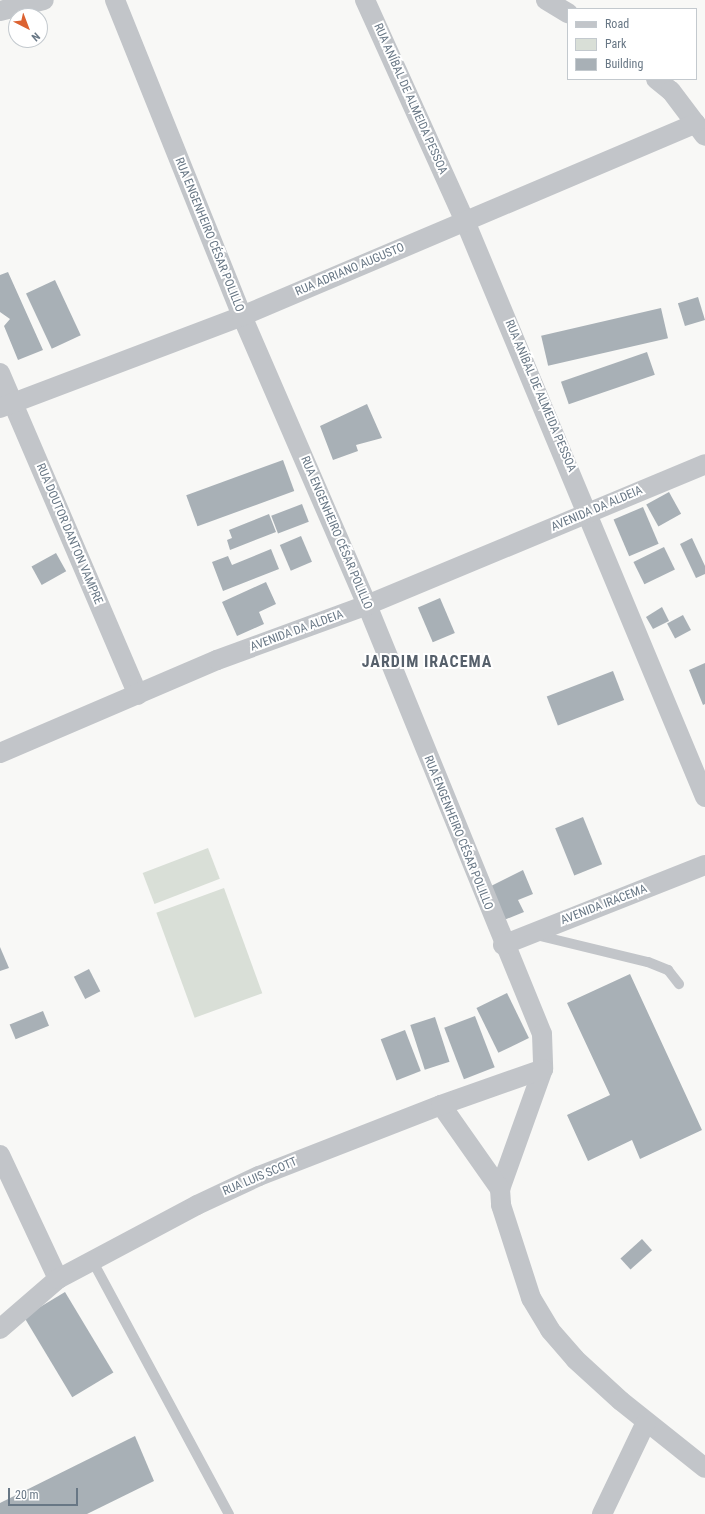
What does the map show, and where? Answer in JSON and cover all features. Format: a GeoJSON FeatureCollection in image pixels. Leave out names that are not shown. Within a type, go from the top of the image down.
{"type":"FeatureCollection","features":[{"type":"Feature","properties":{"kind":"street"},"geometry":{"type":"LineString","coordinates":[[0,11],[44,0]]}},
{"type":"Feature","properties":{"kind":"street","name":"RUA ENGENHEIRO CÉSAR POLILLO"},"geometry":{"type":"LineString","coordinates":[[115,0],[242,316],[367,605],[502,945],[542,1034],[543,1069]]}},
{"type":"Feature","properties":{"kind":"street","name":"RUA ANÍBAL DE ALMEIDA PESSOA"},"geometry":{"type":"LineString","coordinates":[[365,0],[465,221],[590,513],[705,797]]}},
{"type":"Feature","properties":{"kind":"street"},"geometry":{"type":"LineString","coordinates":[[546,0],[567,12]]}},
{"type":"Feature","properties":{"kind":"street"},"geometry":{"type":"LineString","coordinates":[[657,80],[671,91],[701,130]]}},
{"type":"Feature","properties":{"kind":"street","name":"RUA ADRIANO AUGUSTO"},"geometry":{"type":"LineString","coordinates":[[6,406],[242,316],[465,221],[701,130]]}},
{"type":"Feature","properties":{"kind":"street","name":"RUA DOUTOR DANTON VAMPRE"},"geometry":{"type":"LineString","coordinates":[[0,373],[6,406],[138,695]]}},
{"type":"Feature","properties":{"kind":"street","name":"AVENIDA DA ALDEIA"},"geometry":{"type":"LineString","coordinates":[[0,753],[217,660],[367,605],[705,464]]}},
{"type":"Feature","properties":{"kind":"street","name":"AVENIDA IRACEMA"},"geometry":{"type":"LineString","coordinates":[[502,945],[705,865]]}},
{"type":"Feature","properties":{"kind":"street"},"geometry":{"type":"LineString","coordinates":[[543,1069],[500,1189],[501,1205],[518,1264],[531,1298],[550,1330],[575,1359],[646,1422],[705,1468]]}},
{"type":"Feature","properties":{"kind":"street","name":"RUA LUIS SCOTT"},"geometry":{"type":"LineString","coordinates":[[0,1329],[58,1279],[92,1260],[259,1176],[441,1105],[543,1069]]}},
{"type":"Feature","properties":{"kind":"street"},"geometry":{"type":"LineString","coordinates":[[441,1105],[500,1189]]}},
{"type":"Feature","properties":{"kind":"street"},"geometry":{"type":"LineString","coordinates":[[0,1155],[58,1279]]}},
{"type":"Feature","properties":{"kind":"street"},"geometry":{"type":"LineString","coordinates":[[602,1514],[646,1422]]}},
{"type":"Feature","properties":{"kind":"lane"},"geometry":{"type":"LineString","coordinates":[[530,934],[648,962],[668,970],[679,984]]}},
{"type":"Feature","properties":{"kind":"lane"},"geometry":{"type":"LineString","coordinates":[[92,1260],[229,1514]]}},
{"type":"Feature","properties":{"kind":"green space"},"geometry":{"type":"Polygon","coordinates":[[[208,848],[220,879],[154,904],[143,873],[208,848]]]}},
{"type":"Feature","properties":{"kind":"green space"},"geometry":{"type":"Polygon","coordinates":[[[224,888],[262,993],[195,1018],[156,913],[224,888]]]}},
{"type":"Feature","properties":{"kind":"building"},"geometry":{"type":"Polygon","coordinates":[[[8,272],[43,350],[18,360],[4,326],[10,319],[0,312],[0,275],[8,272]]]}},
{"type":"Feature","properties":{"kind":"building"},"geometry":{"type":"Polygon","coordinates":[[[55,280],[81,335],[52,349],[26,294],[55,280]]]}},
{"type":"Feature","properties":{"kind":"building"},"geometry":{"type":"Polygon","coordinates":[[[698,297],[705,320],[685,326],[678,303],[698,297]]]}},
{"type":"Feature","properties":{"kind":"building"},"geometry":{"type":"Polygon","coordinates":[[[661,308],[668,338],[548,366],[541,336],[661,308]]]}},
{"type":"Feature","properties":{"kind":"building"},"geometry":{"type":"Polygon","coordinates":[[[647,352],[655,375],[569,404],[561,382],[647,352]]]}},
{"type":"Feature","properties":{"kind":"building"},"geometry":{"type":"Polygon","coordinates":[[[367,404],[382,438],[356,445],[358,451],[333,460],[320,426],[367,404]]]}},
{"type":"Feature","properties":{"kind":"building"},"geometry":{"type":"Polygon","coordinates":[[[283,460],[294,491],[197,526],[186,495],[283,460]]]}},
{"type":"Feature","properties":{"kind":"building"},"geometry":{"type":"Polygon","coordinates":[[[669,492],[681,514],[658,526],[646,505],[669,492]]]}},
{"type":"Feature","properties":{"kind":"building"},"geometry":{"type":"Polygon","coordinates":[[[302,504],[309,522],[278,534],[271,516],[302,504]]]}},
{"type":"Feature","properties":{"kind":"building"},"geometry":{"type":"Polygon","coordinates":[[[643,507],[659,544],[629,556],[614,520],[643,507]]]}},
{"type":"Feature","properties":{"kind":"building"},"geometry":{"type":"Polygon","coordinates":[[[269,514],[276,532],[230,550],[227,540],[232,538],[229,530],[269,514]]]}},
{"type":"Feature","properties":{"kind":"building"},"geometry":{"type":"Polygon","coordinates":[[[301,536],[312,562],[291,571],[280,545],[301,536]]]}},
{"type":"Feature","properties":{"kind":"building"},"geometry":{"type":"Polygon","coordinates":[[[692,538],[705,566],[705,574],[696,578],[680,544],[692,538]]]}},
{"type":"Feature","properties":{"kind":"building"},"geometry":{"type":"Polygon","coordinates":[[[664,547],[675,569],[644,584],[633,562],[664,547]]]}},
{"type":"Feature","properties":{"kind":"building"},"geometry":{"type":"Polygon","coordinates":[[[271,549],[279,569],[223,591],[212,562],[228,556],[232,565],[271,549]]]}},
{"type":"Feature","properties":{"kind":"building"},"geometry":{"type":"Polygon","coordinates":[[[56,553],[66,571],[42,585],[32,567],[56,553]]]}},
{"type":"Feature","properties":{"kind":"building"},"geometry":{"type":"Polygon","coordinates":[[[266,582],[276,604],[259,612],[264,624],[237,636],[222,602],[266,582]]]}},
{"type":"Feature","properties":{"kind":"building"},"geometry":{"type":"Polygon","coordinates":[[[440,598],[455,633],[433,642],[418,607],[440,598]]]}},
{"type":"Feature","properties":{"kind":"building"},"geometry":{"type":"Polygon","coordinates":[[[662,607],[669,621],[653,629],[646,617],[662,607]]]}},
{"type":"Feature","properties":{"kind":"building"},"geometry":{"type":"Polygon","coordinates":[[[683,615],[691,630],[675,638],[667,623],[683,615]]]}},
{"type":"Feature","properties":{"kind":"building"},"geometry":{"type":"Polygon","coordinates":[[[705,663],[705,704],[703,705],[689,670],[705,663]]]}},
{"type":"Feature","properties":{"kind":"building"},"geometry":{"type":"Polygon","coordinates":[[[613,671],[624,700],[558,725],[547,696],[613,671]]]}},
{"type":"Feature","properties":{"kind":"building"},"geometry":{"type":"Polygon","coordinates":[[[583,817],[602,864],[574,876],[555,828],[583,817]]]}},
{"type":"Feature","properties":{"kind":"building"},"geometry":{"type":"Polygon","coordinates":[[[523,870],[533,894],[518,900],[524,912],[504,920],[491,886],[523,870]]]}},
{"type":"Feature","properties":{"kind":"building"},"geometry":{"type":"Polygon","coordinates":[[[0,947],[9,968],[0,971],[0,947]]]}},
{"type":"Feature","properties":{"kind":"building"},"geometry":{"type":"Polygon","coordinates":[[[89,969],[100,991],[85,999],[74,977],[89,969]]]}},
{"type":"Feature","properties":{"kind":"building"},"geometry":{"type":"Polygon","coordinates":[[[630,974],[702,1130],[640,1159],[632,1140],[588,1161],[567,1115],[610,1095],[567,1003],[630,974]]]}},
{"type":"Feature","properties":{"kind":"building"},"geometry":{"type":"Polygon","coordinates":[[[507,993],[529,1038],[498,1053],[476,1008],[507,993]]]}},
{"type":"Feature","properties":{"kind":"building"},"geometry":{"type":"Polygon","coordinates":[[[43,1011],[49,1026],[16,1039],[10,1024],[43,1011]]]}},
{"type":"Feature","properties":{"kind":"building"},"geometry":{"type":"Polygon","coordinates":[[[475,1016],[495,1067],[464,1079],[444,1028],[475,1016]]]}},
{"type":"Feature","properties":{"kind":"building"},"geometry":{"type":"Polygon","coordinates":[[[435,1017],[450,1062],[425,1070],[410,1025],[435,1017]]]}},
{"type":"Feature","properties":{"kind":"building"},"geometry":{"type":"Polygon","coordinates":[[[405,1030],[421,1071],[396,1080],[381,1039],[405,1030]]]}},
{"type":"Feature","properties":{"kind":"building"},"geometry":{"type":"Polygon","coordinates":[[[642,1239],[652,1250],[630,1270],[620,1258],[642,1239]]]}},
{"type":"Feature","properties":{"kind":"building"},"geometry":{"type":"Polygon","coordinates":[[[65,1292],[113,1373],[72,1397],[24,1317],[65,1292]]]}},
{"type":"Feature","properties":{"kind":"building"},"geometry":{"type":"Polygon","coordinates":[[[135,1436],[154,1481],[87,1514],[0,1514],[0,1503],[135,1436]]]}},
{"type":"Feature","properties":{"kind":"district","name":"JARDIM IRACEMA"},"geometry":{"type":"Point","coordinates":[427,662]}}]}
